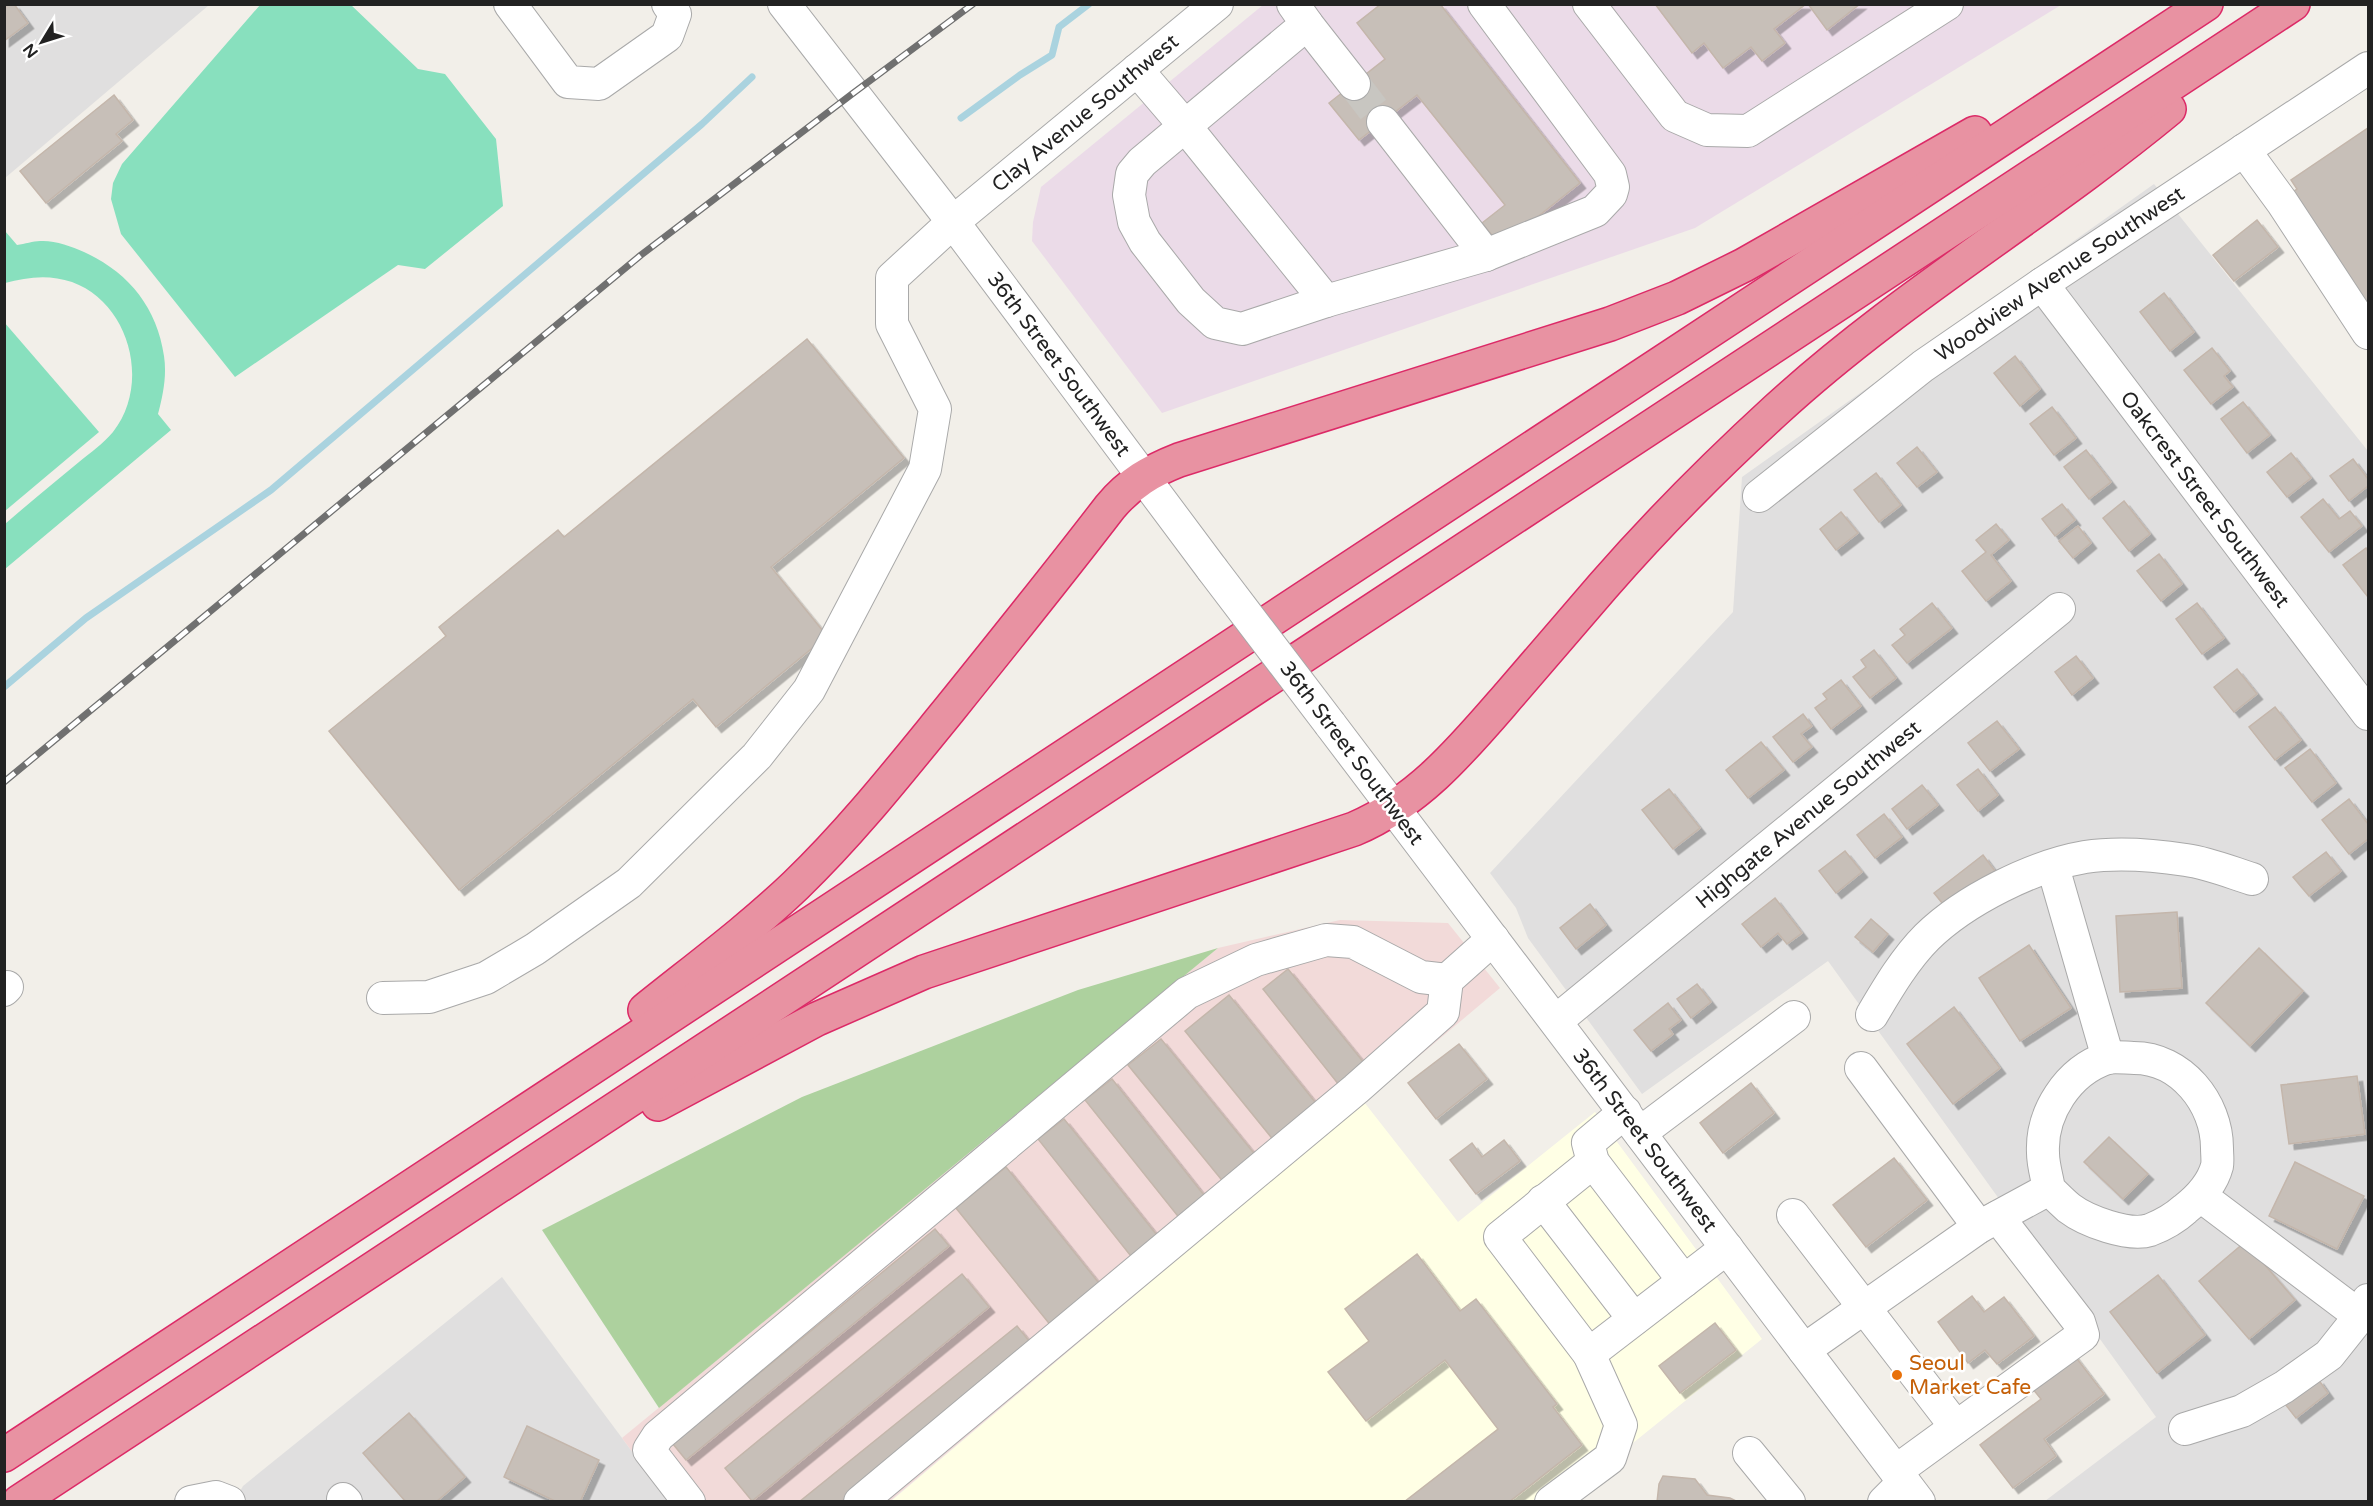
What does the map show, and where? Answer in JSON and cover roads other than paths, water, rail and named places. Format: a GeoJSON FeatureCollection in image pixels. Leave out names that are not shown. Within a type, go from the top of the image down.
{"type":"FeatureCollection","features":[{"type":"Feature","properties":{"kind":"highway"},"geometry":{"type":"LineString","coordinates":[[497,1188],[817,1019],[867,996],[924,972],[1354,829],[1394,809],[1427,783],[1466,744],[1626,560],[1779,407],[1887,318],[2108,158],[2294,4]]}},
{"type":"Feature","properties":{"kind":"highway"},"geometry":{"type":"LineString","coordinates":[[19,1502],[2294,4]]}},
{"type":"Feature","properties":{"kind":"highway"},"geometry":{"type":"LineString","coordinates":[[479,1141],[750,926],[811,870],[899,772],[1115,501],[1142,477],[1179,460],[1610,324],[1677,298],[1744,265],[1877,188],[2202,7]]}},
{"type":"Feature","properties":{"kind":"highway"},"geometry":{"type":"LineString","coordinates":[[4,1455],[2202,7]]}},
{"type":"Feature","properties":{"kind":"street"},"geometry":{"type":"LineString","coordinates":[[510,4],[568,82],[599,84],[667,36],[675,14],[668,4]]}},
{"type":"Feature","properties":{"kind":"street","name":"36th Street Southwest"},"geometry":{"type":"LineString","coordinates":[[784,4],[953,222],[1142,477],[1804,1350],[1900,1489]]}},
{"type":"Feature","properties":{"kind":"street","name":"Clay Avenue Southwest"},"geometry":{"type":"LineString","coordinates":[[383,998],[429,997],[486,978],[535,949],[629,883],[757,756],[809,690],[925,469],[935,409],[892,324],[892,278],[953,222],[1217,4]]}},
{"type":"Feature","properties":{"kind":"street"},"geometry":{"type":"LineString","coordinates":[[1354,84],[1300,14],[1132,174],[1129,195],[1134,222],[1145,242],[1191,301],[1215,323],[1242,329],[1326,301],[1486,255],[1595,211],[1611,194],[1613,187],[1610,174],[1484,4]]}},
{"type":"Feature","properties":{"kind":"street"},"geometry":{"type":"LineString","coordinates":[[1589,4],[1675,116],[1707,130],[1748,131],[1947,4]]}},
{"type":"Feature","properties":{"kind":"street","name":"Woodview Avenue Southwest"},"geometry":{"type":"LineString","coordinates":[[1760,496],[1923,366],[2042,284],[2368,68]]}},
{"type":"Feature","properties":{"kind":"street"},"geometry":{"type":"LineString","coordinates":[[1137,70],[1326,301]]}},
{"type":"Feature","properties":{"kind":"street"},"geometry":{"type":"LineString","coordinates":[[1383,122],[1486,255]]}},
{"type":"Feature","properties":{"kind":"street"},"geometry":{"type":"LineString","coordinates":[[2244,150],[2282,202],[2368,333]]}},
{"type":"Feature","properties":{"kind":"street","name":"Oakcrest Street Southwest"},"geometry":{"type":"LineString","coordinates":[[2042,284],[2368,714]]}},
{"type":"Feature","properties":{"kind":"street","name":"Highgate Avenue Southwest"},"geometry":{"type":"LineString","coordinates":[[1556,1021],[2059,609]]}},
{"type":"Feature","properties":{"kind":"street"},"geometry":{"type":"LineString","coordinates":[[1872,1015],[1902,968],[1927,937],[1967,905],[2015,880],[2085,857],[2139,855],[2188,860],[2252,879]]}},
{"type":"Feature","properties":{"kind":"street"},"geometry":{"type":"LineString","coordinates":[[2053,867],[2108,1058]]}},
{"type":"Feature","properties":{"kind":"street"},"geometry":{"type":"LineString","coordinates":[[860,1502],[1356,1089],[1443,1012],[1447,980],[1493,939]]}},
{"type":"Feature","properties":{"kind":"street"},"geometry":{"type":"LineString","coordinates":[[689,1502],[649,1450],[658,1436],[1187,993],[1256,960],[1326,940],[1353,942],[1421,976],[1447,980]]}},
{"type":"Feature","properties":{"kind":"street"},"geometry":{"type":"LineString","coordinates":[[1684,1281],[1593,1162],[1588,1143],[1633,1123],[1794,1017]]}},
{"type":"Feature","properties":{"kind":"street"},"geometry":{"type":"LineString","coordinates":[[2108,1058],[2141,1058],[2168,1065],[2190,1082],[2208,1105],[2217,1139],[2217,1166],[2202,1197],[2175,1217],[2148,1231],[2118,1230],[2082,1216],[2068,1208],[2049,1189],[2043,1152],[2047,1115],[2060,1092],[2086,1070],[2108,1058]]}},
{"type":"Feature","properties":{"kind":"street"},"geometry":{"type":"LineString","coordinates":[[1861,1068],[1989,1222],[2079,1323],[2083,1335],[1956,1427],[1900,1489]]}},
{"type":"Feature","properties":{"kind":"street"},"geometry":{"type":"LineString","coordinates":[[1551,1502],[1610,1458],[1622,1425],[1589,1354],[1500,1239],[1501,1234],[1593,1162]]}},
{"type":"Feature","properties":{"kind":"street"},"geometry":{"type":"LineString","coordinates":[[1804,1350],[1989,1222],[2049,1189]]}},
{"type":"Feature","properties":{"kind":"street"},"geometry":{"type":"LineString","coordinates":[[2185,1429],[2242,1412],[2284,1387],[2329,1355],[2364,1308],[2202,1197]]}},
{"type":"Feature","properties":{"kind":"street"},"geometry":{"type":"LineString","coordinates":[[1543,1201],[1634,1319]]}},
{"type":"Feature","properties":{"kind":"street"},"geometry":{"type":"LineString","coordinates":[[1793,1215],[1956,1427]]}},
{"type":"Feature","properties":{"kind":"street"},"geometry":{"type":"LineString","coordinates":[[1589,1354],[1727,1248]]}},
{"type":"Feature","properties":{"kind":"street"},"geometry":{"type":"LineString","coordinates":[[1749,1453],[1789,1502]]}},
{"type":"Feature","properties":{"kind":"waterway"},"geometry":{"type":"LineString","coordinates":[[961,118],[1052,55],[1059,27],[1089,4]]}},
{"type":"Feature","properties":{"kind":"waterway"},"geometry":{"type":"LineString","coordinates":[[4,687],[86,618],[271,490],[702,124],[752,77]]}},
{"type":"Feature","properties":{"kind":"tunnel"},"geometry":{"type":"LineString","coordinates":[[1354,84],[1383,122]]}},
{"type":"Feature","properties":{"kind":"railway"},"geometry":{"type":"LineString","coordinates":[[4,782],[641,255],[973,4]]}},
{"type":"Feature","properties":{"kind":"place","name":"Seoul Market Cafe"},"geometry":{"type":"Point","coordinates":[1897,1375]}}]}
